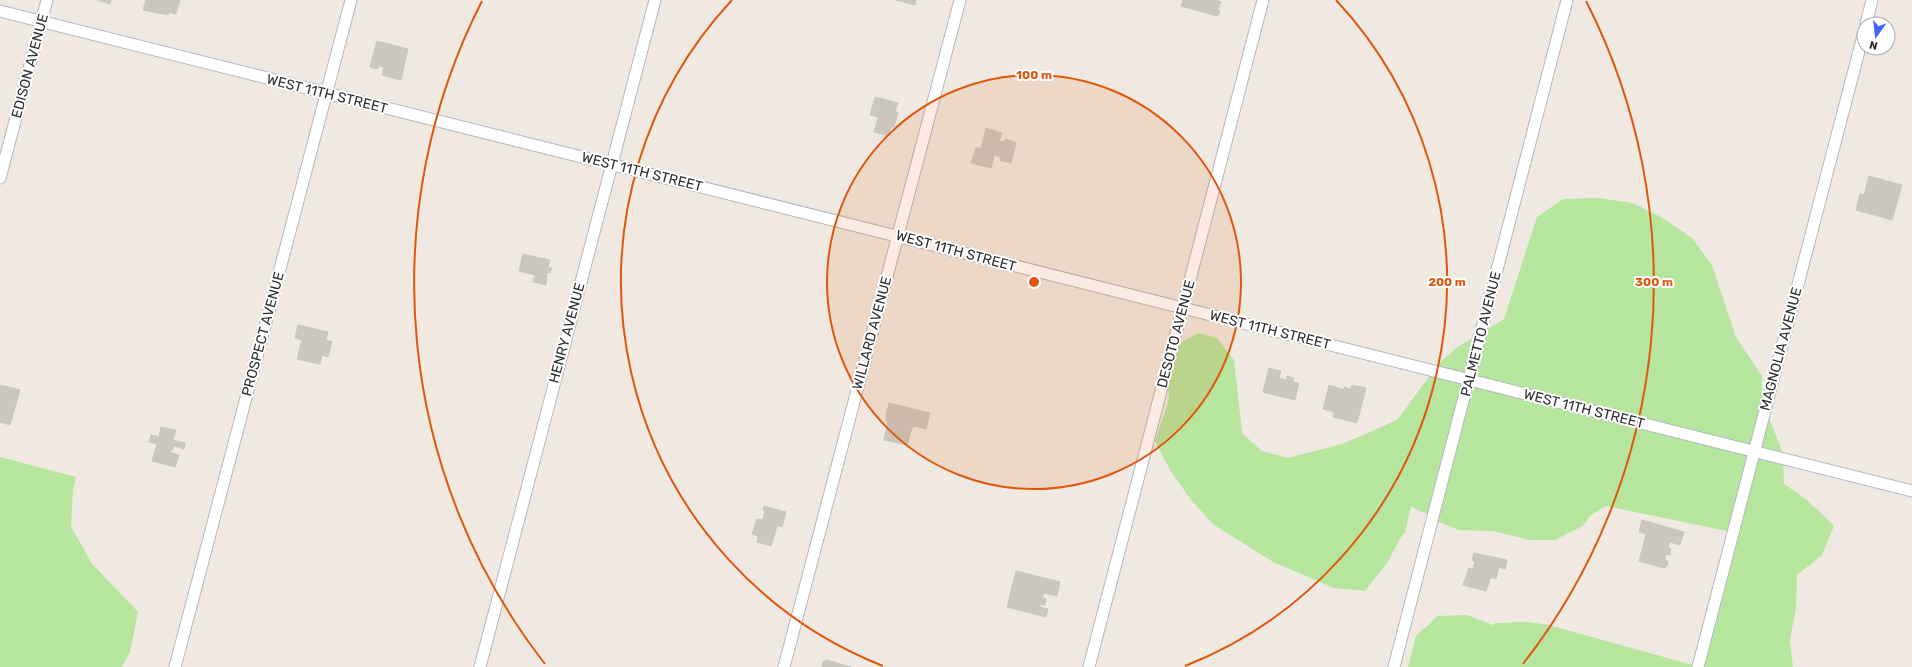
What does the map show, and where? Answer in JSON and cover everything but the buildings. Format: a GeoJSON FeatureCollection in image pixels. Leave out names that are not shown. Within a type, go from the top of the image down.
{"type":"FeatureCollection","features":[{"type":"Feature","properties":{"kind":"street","name":"EDISON AVENUE"},"geometry":{"type":"LineString","coordinates":[[0,178],[47,0]]}},
{"type":"Feature","properties":{"kind":"street","name":"PROSPECT AVENUE"},"geometry":{"type":"LineString","coordinates":[[175,667],[325,93],[351,0]]}},
{"type":"Feature","properties":{"kind":"street","name":"HENRY AVENUE"},"geometry":{"type":"LineString","coordinates":[[480,667],[655,0]]}},
{"type":"Feature","properties":{"kind":"street","name":"WILLARD AVENUE"},"geometry":{"type":"LineString","coordinates":[[784,667],[960,0]]}},
{"type":"Feature","properties":{"kind":"street","name":"DESOTO AVENUE"},"geometry":{"type":"LineString","coordinates":[[1088,667],[1263,0]]}},
{"type":"Feature","properties":{"kind":"street","name":"PALMETTO AVENUE"},"geometry":{"type":"LineString","coordinates":[[1394,667],[1567,0]]}},
{"type":"Feature","properties":{"kind":"street"},"geometry":{"type":"LineString","coordinates":[[1868,16],[1872,0]]}},
{"type":"Feature","properties":{"kind":"street","name":"WEST 11TH STREET"},"geometry":{"type":"LineString","coordinates":[[0,11],[1912,491]]}},
{"type":"Feature","properties":{"kind":"street","name":"MAGNOLIA AVENUE"},"geometry":{"type":"LineString","coordinates":[[1698,667],[1858,56]]}},
{"type":"Feature","properties":{"kind":"green space"},"geometry":{"type":"Polygon","coordinates":[[[1598,198],[1633,203],[1663,218],[1692,238],[1712,265],[1736,337],[1762,376],[1762,401],[1783,453],[1784,484],[1807,500],[1834,526],[1822,555],[1797,575],[1796,607],[1790,640],[1793,667],[1408,667],[1416,636],[1438,616],[1467,615],[1493,625],[1496,623],[1528,622],[1549,625],[1696,666],[1732,532],[1606,506],[1591,515],[1583,526],[1555,540],[1530,540],[1493,531],[1459,530],[1434,520],[1435,515],[1419,511],[1411,506],[1405,533],[1402,535],[1387,563],[1365,591],[1334,588],[1273,562],[1214,525],[1191,500],[1170,470],[1155,441],[1169,400],[1168,385],[1178,344],[1198,333],[1217,338],[1234,360],[1242,433],[1262,451],[1288,458],[1342,444],[1398,419],[1439,363],[1456,348],[1504,319],[1537,217],[1563,199],[1598,198]]]}},
{"type":"Feature","properties":{"kind":"green space"},"geometry":{"type":"Polygon","coordinates":[[[0,457],[76,477],[73,490],[71,527],[93,565],[138,612],[130,652],[122,667],[0,667],[0,457]]]}}]}
